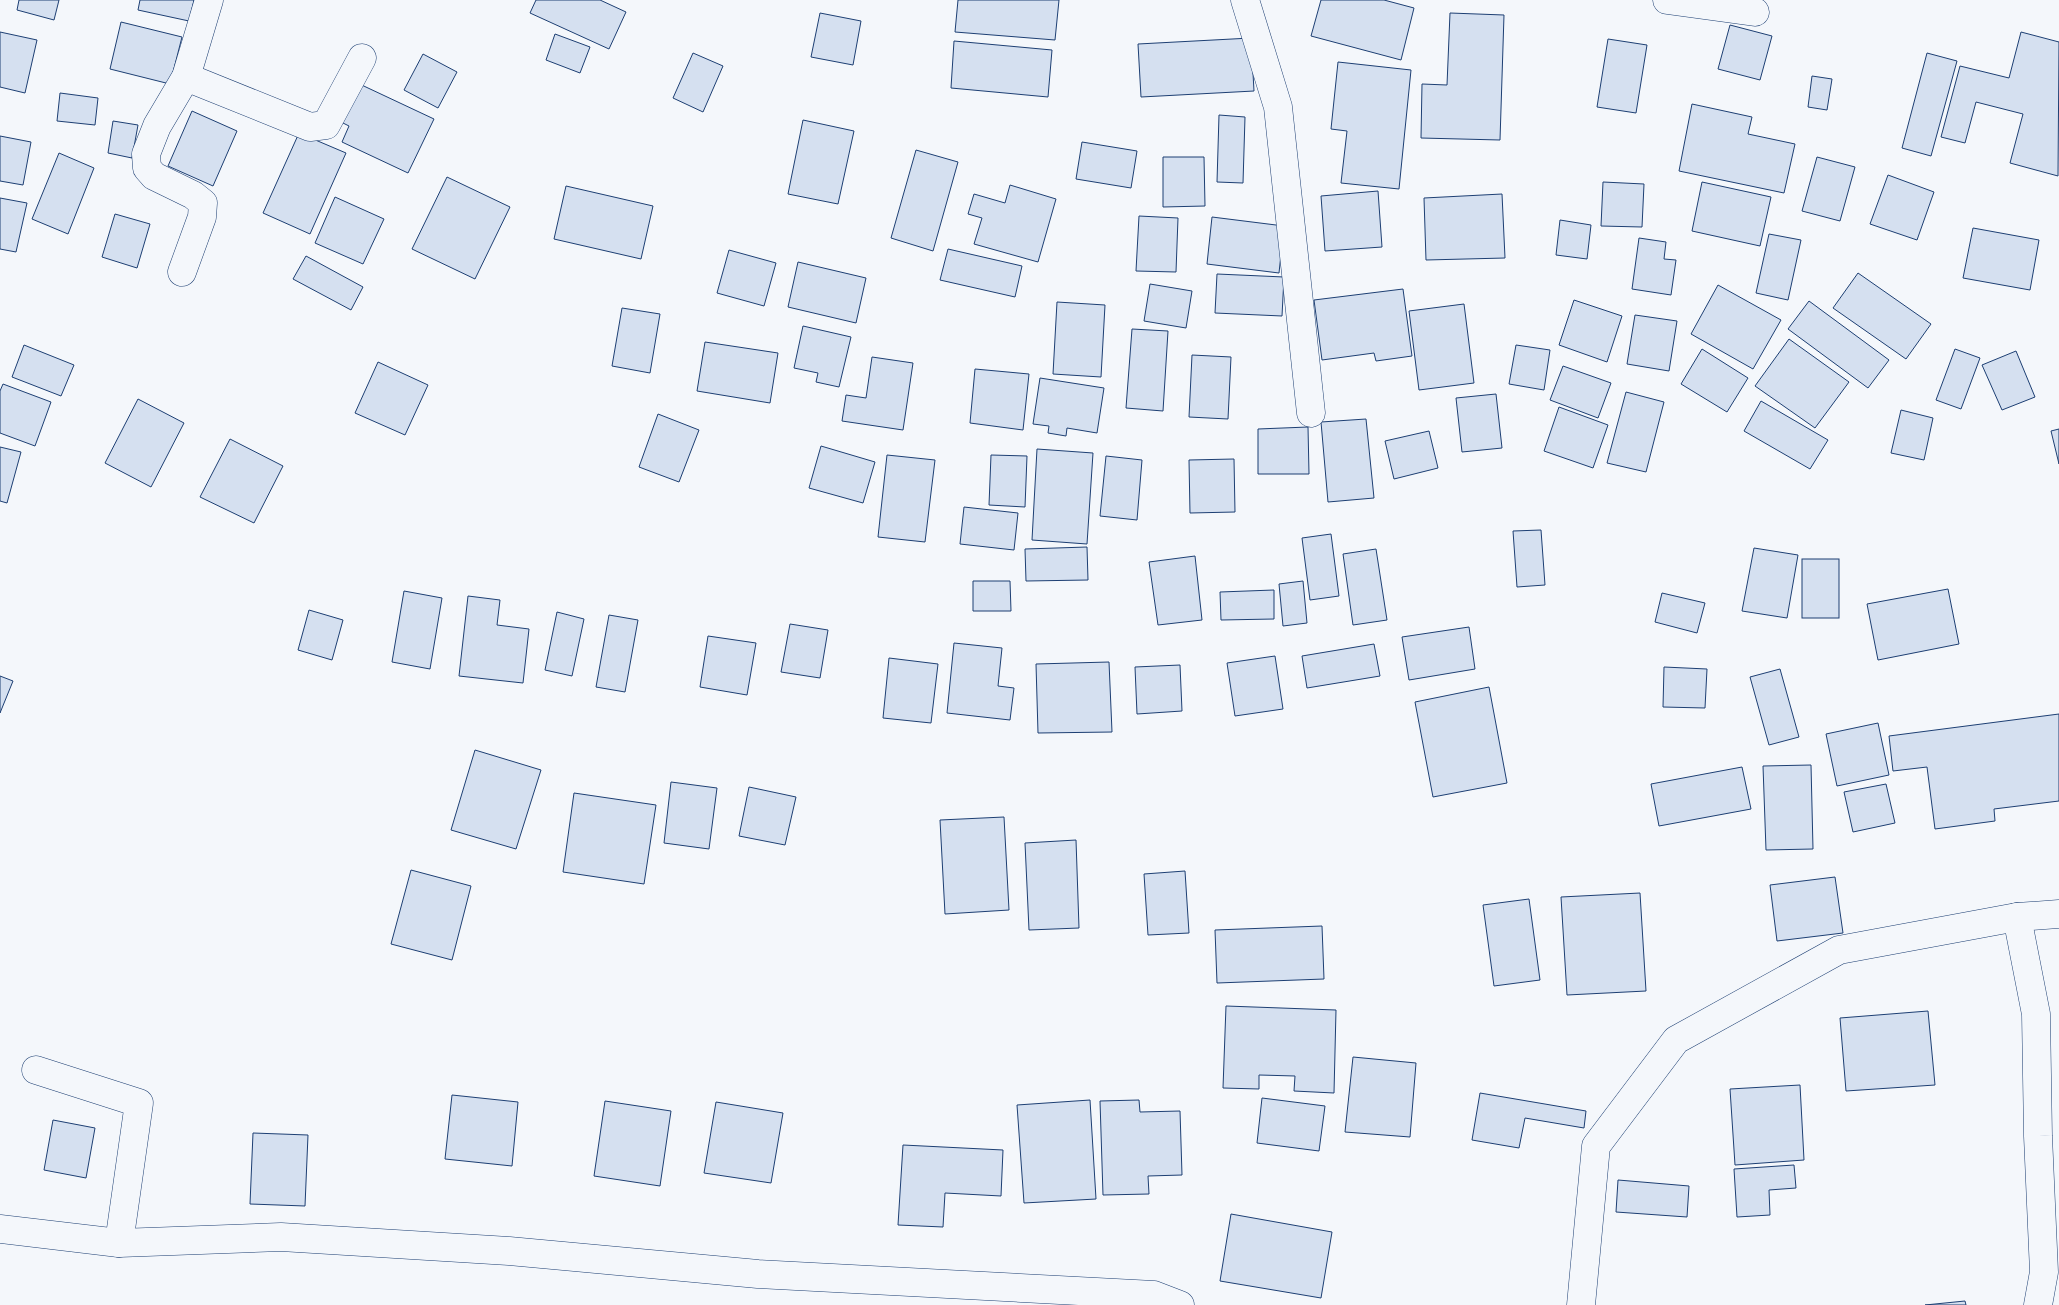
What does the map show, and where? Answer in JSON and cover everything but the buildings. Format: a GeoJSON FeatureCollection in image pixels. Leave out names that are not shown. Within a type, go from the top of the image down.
{"type":"FeatureCollection","features":[{"type":"Feature","properties":{"kind":"street"},"geometry":{"type":"LineString","coordinates":[[182,272],[202,217],[203,203],[193,194],[154,176],[147,168],[146,154],[157,126],[186,77],[209,0]]}},
{"type":"Feature","properties":{"kind":"street"},"geometry":{"type":"LineString","coordinates":[[1245,0],[1278,107],[1311,413]]}},
{"type":"Feature","properties":{"kind":"street"},"geometry":{"type":"LineString","coordinates":[[1667,0],[1755,12]]}},
{"type":"Feature","properties":{"kind":"street"},"geometry":{"type":"LineString","coordinates":[[186,77],[310,127],[320,127],[326,126],[362,58]]}},
{"type":"Feature","properties":{"kind":"street"},"geometry":{"type":"LineString","coordinates":[[1581,1305],[1596,1146],[1676,1040],[1839,950],[2017,917],[2059,914]]}},
{"type":"Feature","properties":{"kind":"street"},"geometry":{"type":"LineString","coordinates":[[2017,917],[2036,1014],[2038,1136],[2044,1272],[2038,1305]]}},
{"type":"Feature","properties":{"kind":"street"},"geometry":{"type":"LineString","coordinates":[[36,1070],[139,1103],[119,1243]]}},
{"type":"Feature","properties":{"kind":"street"},"geometry":{"type":"LineString","coordinates":[[0,1229],[119,1243],[281,1237],[509,1251],[758,1274],[1154,1295],[1180,1305]]}}]}
